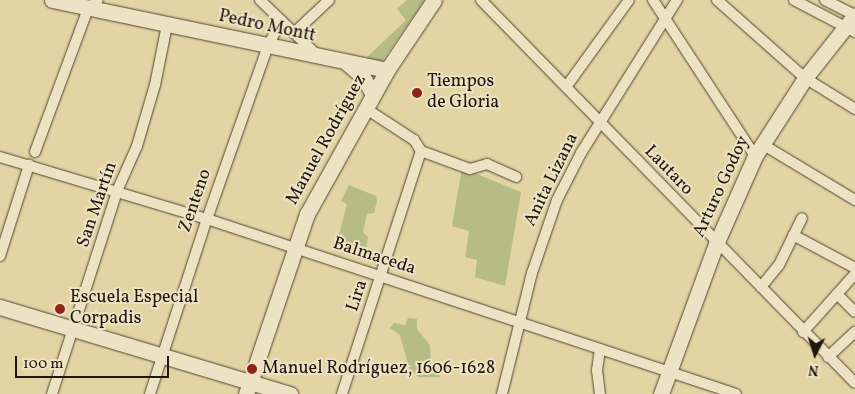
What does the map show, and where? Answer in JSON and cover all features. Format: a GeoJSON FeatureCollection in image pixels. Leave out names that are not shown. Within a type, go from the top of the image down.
{"type":"FeatureCollection","features":[{"type":"Feature","properties":{"kind":"street","name":"Pedro Montt"},"geometry":{"type":"LineString","coordinates":[[52,0],[93,5],[167,25],[387,70]]}},
{"type":"Feature","properties":{"kind":"street"},"geometry":{"type":"LineString","coordinates":[[260,0],[319,56]]}},
{"type":"Feature","properties":{"kind":"street"},"geometry":{"type":"LineString","coordinates":[[294,33],[329,0]]}},
{"type":"Feature","properties":{"kind":"street","name":"Manuel Rodríguez"},"geometry":{"type":"LineString","coordinates":[[248,388],[295,248],[319,188],[387,70],[434,0]]}},
{"type":"Feature","properties":{"kind":"street","name":"Lautaro"},"geometry":{"type":"LineString","coordinates":[[481,0],[716,244],[855,383]]}},
{"type":"Feature","properties":{"kind":"street"},"geometry":{"type":"LineString","coordinates":[[566,87],[629,0]]}},
{"type":"Feature","properties":{"kind":"street"},"geometry":{"type":"LineString","coordinates":[[653,0],[758,150],[855,200]]}},
{"type":"Feature","properties":{"kind":"street","name":"Anita Lizana"},"geometry":{"type":"LineString","coordinates":[[502,394],[532,273],[547,225],[569,176],[677,0]]}},
{"type":"Feature","properties":{"kind":"street"},"geometry":{"type":"LineString","coordinates":[[718,0],[805,78],[855,109]]}},
{"type":"Feature","properties":{"kind":"street"},"geometry":{"type":"LineString","coordinates":[[794,0],[852,25]]}},
{"type":"Feature","properties":{"kind":"street"},"geometry":{"type":"LineString","coordinates":[[826,0],[852,25]]}},
{"type":"Feature","properties":{"kind":"street"},"geometry":{"type":"LineString","coordinates":[[35,152],[93,5]]}},
{"type":"Feature","properties":{"kind":"street","name":"Zenteno"},"geometry":{"type":"LineString","coordinates":[[150,394],[207,218],[268,46],[281,20]]}},
{"type":"Feature","properties":{"kind":"street","name":"San Martín"},"geometry":{"type":"LineString","coordinates":[[52,394],[117,191],[140,138],[155,85],[167,25]]}},
{"type":"Feature","properties":{"kind":"street","name":"Arturo Godoy"},"geometry":{"type":"LineString","coordinates":[[661,394],[716,244],[758,150],[805,78],[852,25]]}},
{"type":"Feature","properties":{"kind":"street"},"geometry":{"type":"LineString","coordinates":[[346,62],[363,76],[373,94]]}},
{"type":"Feature","properties":{"kind":"street"},"geometry":{"type":"LineString","coordinates":[[365,108],[414,140],[421,151],[470,169],[487,164],[516,177]]}},
{"type":"Feature","properties":{"kind":"street","name":"Lira"},"geometry":{"type":"LineString","coordinates":[[342,394],[421,151]]}},
{"type":"Feature","properties":{"kind":"street","name":"Balmaceda"},"geometry":{"type":"LineString","coordinates":[[0,157],[207,218],[736,394]]}},
{"type":"Feature","properties":{"kind":"street"},"geometry":{"type":"LineString","coordinates":[[0,256],[29,165]]}},
{"type":"Feature","properties":{"kind":"street"},"geometry":{"type":"LineString","coordinates":[[761,287],[779,265],[802,218]]}},
{"type":"Feature","properties":{"kind":"street"},"geometry":{"type":"LineString","coordinates":[[793,236],[855,268]]}},
{"type":"Feature","properties":{"kind":"street"},"geometry":{"type":"LineString","coordinates":[[803,332],[855,274]]}},
{"type":"Feature","properties":{"kind":"street"},"geometry":{"type":"LineString","coordinates":[[837,294],[855,312]]}},
{"type":"Feature","properties":{"kind":"street"},"geometry":{"type":"LineString","coordinates":[[0,307],[163,356],[248,388],[290,394]]}},
{"type":"Feature","properties":{"kind":"street"},"geometry":{"type":"LineString","coordinates":[[828,357],[855,332]]}},
{"type":"Feature","properties":{"kind":"street"},"geometry":{"type":"LineString","coordinates":[[600,350],[597,370],[600,394]]}},
{"type":"Feature","properties":{"kind":"green space"},"geometry":{"type":"Polygon","coordinates":[[[407,0],[425,0],[382,61],[364,60],[406,20],[397,9],[407,0]]]}},
{"type":"Feature","properties":{"kind":"green space"},"geometry":{"type":"Polygon","coordinates":[[[462,168],[521,192],[505,286],[475,277],[477,260],[465,257],[469,231],[452,226],[462,168]]]}},
{"type":"Feature","properties":{"kind":"green space"},"geometry":{"type":"Polygon","coordinates":[[[349,185],[376,196],[377,201],[374,213],[367,214],[363,232],[368,237],[366,251],[338,238],[347,204],[341,201],[349,185]]]}},
{"type":"Feature","properties":{"kind":"green space"},"geometry":{"type":"Polygon","coordinates":[[[408,318],[417,319],[417,329],[430,345],[431,360],[440,377],[418,377],[409,368],[400,335],[390,328],[394,323],[405,325],[408,318]]]}},
{"type":"Feature","properties":{"kind":"place","name":"Tiempos de Gloria"},"geometry":{"type":"Point","coordinates":[417,93]}},
{"type":"Feature","properties":{"kind":"place","name":"Escuela Especial Corpadis"},"geometry":{"type":"Point","coordinates":[60,309]}},
{"type":"Feature","properties":{"kind":"place","name":"Manuel Rodríguez, 1606-1628"},"geometry":{"type":"Point","coordinates":[252,369]}}]}
